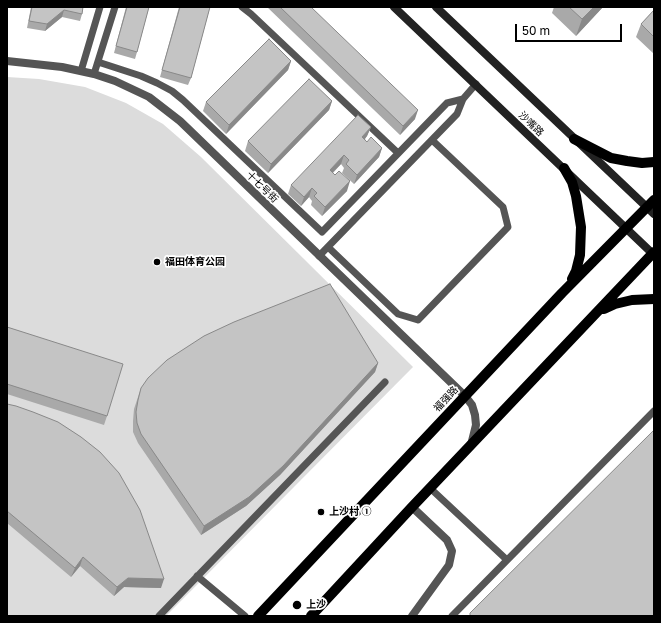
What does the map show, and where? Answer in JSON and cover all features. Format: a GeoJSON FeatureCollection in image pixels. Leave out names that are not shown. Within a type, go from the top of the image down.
{"type":"FeatureCollection","features":[{"type":"Feature","properties":{"kind":"main road","name":"沙嘴路"},"geometry":{"type":"LineString","coordinates":[[394,7],[653,254]]}},
{"type":"Feature","properties":{"kind":"main road","name":"沙嘴路"},"geometry":{"type":"LineString","coordinates":[[436,7],[574,139],[652,207]]}},
{"type":"Feature","properties":{"kind":"main road"},"geometry":{"type":"LineString","coordinates":[[574,139],[611,158],[642,163],[654,162]]}},
{"type":"Feature","properties":{"kind":"main road"},"geometry":{"type":"LineString","coordinates":[[562,293],[571,282],[576,271],[582,241],[577,200],[572,182],[564,168]]}},
{"type":"Feature","properties":{"kind":"main road","name":"福强路"},"geometry":{"type":"LineString","coordinates":[[258,616],[562,293],[626,228],[652,207]]}},
{"type":"Feature","properties":{"kind":"main road"},"geometry":{"type":"LineString","coordinates":[[311,616],[470,445],[653,254]]}},
{"type":"Feature","properties":{"kind":"main road"},"geometry":{"type":"LineString","coordinates":[[598,311],[615,304],[632,300],[654,299]]}},
{"type":"Feature","properties":{"kind":"street","name":"十七号街"},"geometry":{"type":"LineString","coordinates":[[7,61],[62,67],[94,74],[133,89],[149,97],[166,109],[465,396],[472,405],[475,415],[476,425],[470,445]]}},
{"type":"Feature","properties":{"kind":"street"},"geometry":{"type":"LineString","coordinates":[[412,507],[447,540],[452,551],[449,565],[412,616]]}},
{"type":"Feature","properties":{"kind":"lane"},"geometry":{"type":"LineString","coordinates":[[81,71],[100,7]]}},
{"type":"Feature","properties":{"kind":"lane"},"geometry":{"type":"LineString","coordinates":[[94,74],[115,7]]}},
{"type":"Feature","properties":{"kind":"lane"},"geometry":{"type":"LineString","coordinates":[[242,7],[398,154]]}},
{"type":"Feature","properties":{"kind":"lane"},"geometry":{"type":"LineString","coordinates":[[98,62],[141,76],[178,95],[322,232],[447,104],[462,99]]}},
{"type":"Feature","properties":{"kind":"lane"},"geometry":{"type":"LineString","coordinates":[[319,256],[457,114],[462,99],[476,84]]}},
{"type":"Feature","properties":{"kind":"lane"},"geometry":{"type":"LineString","coordinates":[[328,247],[398,314],[418,320],[466,271],[508,227],[503,207],[432,140]]}},
{"type":"Feature","properties":{"kind":"lane"},"geometry":{"type":"LineString","coordinates":[[159,616],[385,382]]}},
{"type":"Feature","properties":{"kind":"lane"},"geometry":{"type":"LineString","coordinates":[[452,616],[654,411]]}},
{"type":"Feature","properties":{"kind":"lane"},"geometry":{"type":"LineString","coordinates":[[430,488],[507,560]]}},
{"type":"Feature","properties":{"kind":"lane"},"geometry":{"type":"LineString","coordinates":[[197,576],[245,616]]}},
{"type":"Feature","properties":{"kind":"shaded area","name":"福田体育公园"},"geometry":{"type":"Polygon","coordinates":[[[7,77],[39,79],[85,87],[126,103],[163,124],[201,157],[413,367],[166,616],[7,616],[7,77]]]}},
{"type":"Feature","properties":{"kind":"building"},"geometry":{"type":"Polygon","coordinates":[[[32,7],[83,7],[82,14],[64,10],[47,24],[29,21],[32,7]]]}},
{"type":"Feature","properties":{"kind":"building"},"geometry":{"type":"Polygon","coordinates":[[[127,7],[149,7],[137,52],[116,46],[127,7]]]}},
{"type":"Feature","properties":{"kind":"building"},"geometry":{"type":"Polygon","coordinates":[[[180,7],[210,7],[191,78],[162,70],[180,7]]]}},
{"type":"Feature","properties":{"kind":"building"},"geometry":{"type":"Polygon","coordinates":[[[280,7],[311,7],[418,110],[403,126],[280,7]]]}},
{"type":"Feature","properties":{"kind":"building"},"geometry":{"type":"Polygon","coordinates":[[[569,7],[594,7],[582,19],[569,7]]]}},
{"type":"Feature","properties":{"kind":"building"},"geometry":{"type":"Polygon","coordinates":[[[654,10],[654,37],[641,24],[654,10]]]}},
{"type":"Feature","properties":{"kind":"building"},"geometry":{"type":"Polygon","coordinates":[[[269,39],[291,61],[229,125],[206,102],[269,39]]]}},
{"type":"Feature","properties":{"kind":"building"},"geometry":{"type":"Polygon","coordinates":[[[309,79],[332,101],[271,164],[248,141],[309,79]]]}},
{"type":"Feature","properties":{"kind":"building"},"geometry":{"type":"Polygon","coordinates":[[[358,115],[371,127],[362,137],[367,142],[371,137],[382,148],[357,175],[346,164],[349,160],[344,155],[330,170],[335,175],[339,171],[350,181],[325,207],[314,196],[317,193],[312,188],[304,197],[291,185],[358,115]]]}},
{"type":"Feature","properties":{"kind":"building"},"geometry":{"type":"Polygon","coordinates":[[[330,284],[378,363],[283,466],[249,497],[204,526],[141,434],[137,423],[136,412],[141,388],[148,378],[167,360],[204,336],[234,322],[330,284]]]}},
{"type":"Feature","properties":{"kind":"building"},"geometry":{"type":"Polygon","coordinates":[[[7,327],[123,364],[107,416],[7,384],[7,327]]]}},
{"type":"Feature","properties":{"kind":"building"},"geometry":{"type":"Polygon","coordinates":[[[7,404],[58,422],[100,452],[119,473],[140,510],[164,579],[128,578],[117,587],[83,557],[75,568],[7,511],[7,404]]]}},
{"type":"Feature","properties":{"kind":"building"},"geometry":{"type":"Polygon","coordinates":[[[654,430],[654,616],[470,616],[470,613],[654,430]]]}},
{"type":"Feature","properties":{"kind":"place","name":"福田体育公园"},"geometry":{"type":"Point","coordinates":[157,262]}},
{"type":"Feature","properties":{"kind":"place","name":"上沙村 ①"},"geometry":{"type":"Point","coordinates":[321,512]}},
{"type":"Feature","properties":{"kind":"place","name":"上沙"},"geometry":{"type":"Point","coordinates":[297,605]}}]}
